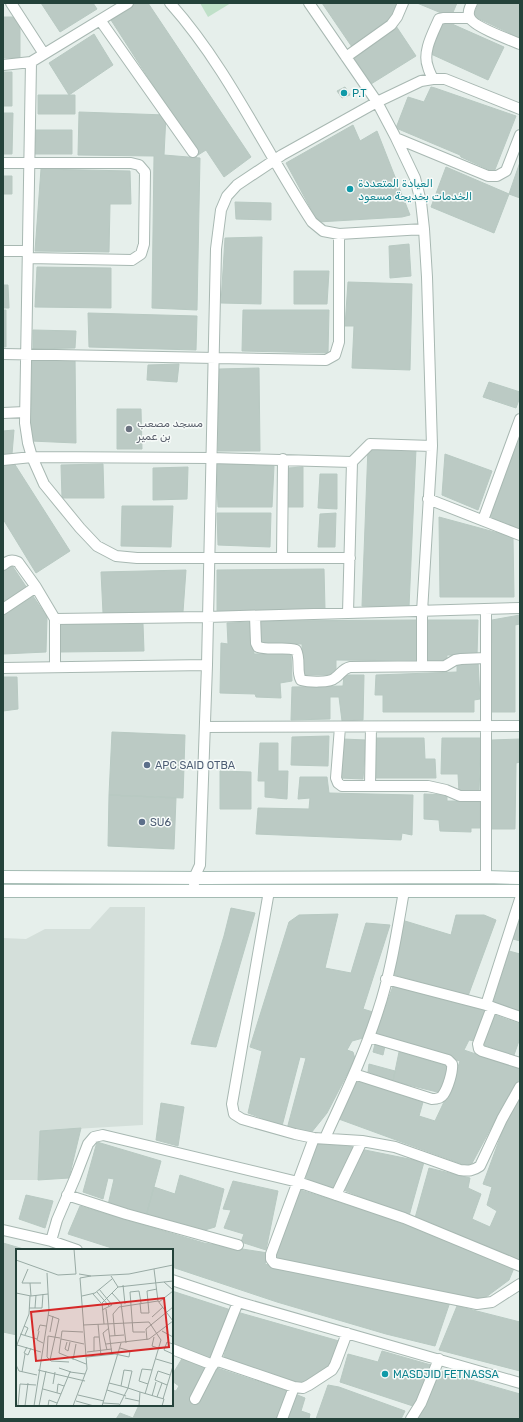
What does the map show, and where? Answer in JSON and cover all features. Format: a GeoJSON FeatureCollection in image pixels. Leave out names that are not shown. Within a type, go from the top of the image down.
{"type":"FeatureCollection","features":[{"type":"Feature","properties":{"kind":"main road"},"geometry":{"type":"LineString","coordinates":[[3,877],[520,878]]}},
{"type":"Feature","properties":{"kind":"main road"},"geometry":{"type":"LineString","coordinates":[[3,891],[520,892]]}},
{"type":"Feature","properties":{"kind":"street"},"geometry":{"type":"LineString","coordinates":[[11,3],[44,54]]}},
{"type":"Feature","properties":{"kind":"street"},"geometry":{"type":"LineString","coordinates":[[3,65],[31,62],[128,3]]}},
{"type":"Feature","properties":{"kind":"street"},"geometry":{"type":"LineString","coordinates":[[170,3],[192,28],[223,75],[312,222],[323,231],[339,234],[424,229]]}},
{"type":"Feature","properties":{"kind":"street"},"geometry":{"type":"LineString","coordinates":[[309,3],[377,102],[415,178],[421,202],[427,284],[432,446],[422,612],[422,666]]}},
{"type":"Feature","properties":{"kind":"street"},"geometry":{"type":"LineString","coordinates":[[346,57],[391,25],[397,17],[403,3]]}},
{"type":"Feature","properties":{"kind":"street"},"geometry":{"type":"LineString","coordinates":[[472,3],[469,10],[470,18],[476,25],[520,44]]}},
{"type":"Feature","properties":{"kind":"street"},"geometry":{"type":"LineString","coordinates":[[433,79],[427,66],[426,56],[431,36],[439,19],[470,18]]}},
{"type":"Feature","properties":{"kind":"street"},"geometry":{"type":"LineString","coordinates":[[100,20],[193,152]]}},
{"type":"Feature","properties":{"kind":"street"},"geometry":{"type":"LineString","coordinates":[[31,62],[25,412],[28,443],[44,484],[97,546],[116,556],[137,558],[350,558]]}},
{"type":"Feature","properties":{"kind":"street"},"geometry":{"type":"LineString","coordinates":[[200,891],[207,665],[212,358],[216,249],[221,210],[227,196],[237,185],[274,161],[282,154],[377,102],[421,81],[446,79],[520,108]]}},
{"type":"Feature","properties":{"kind":"street"},"geometry":{"type":"LineString","coordinates":[[396,138],[488,176],[497,176],[506,171],[520,135]]}},
{"type":"Feature","properties":{"kind":"street"},"geometry":{"type":"LineString","coordinates":[[3,163],[131,163],[139,165],[145,172],[144,244],[141,254],[132,260],[28,255],[3,251]]}},
{"type":"Feature","properties":{"kind":"street"},"geometry":{"type":"LineString","coordinates":[[3,354],[326,360],[335,355],[338,342],[339,234]]}},
{"type":"Feature","properties":{"kind":"street"},"geometry":{"type":"LineString","coordinates":[[3,413],[25,412]]}},
{"type":"Feature","properties":{"kind":"street"},"geometry":{"type":"LineString","coordinates":[[483,520],[520,419]]}},
{"type":"Feature","properties":{"kind":"street"},"geometry":{"type":"LineString","coordinates":[[348,613],[352,462],[370,444],[432,446]]}},
{"type":"Feature","properties":{"kind":"street"},"geometry":{"type":"LineString","coordinates":[[3,460],[32,456],[283,459],[352,462]]}},
{"type":"Feature","properties":{"kind":"street"},"geometry":{"type":"LineString","coordinates":[[282,558],[283,459]]}},
{"type":"Feature","properties":{"kind":"street"},"geometry":{"type":"LineString","coordinates":[[428,499],[520,535]]}},
{"type":"Feature","properties":{"kind":"street"},"geometry":{"type":"LineString","coordinates":[[3,565],[8,561],[14,560],[18,562],[36,587],[55,619],[55,668]]}},
{"type":"Feature","properties":{"kind":"street"},"geometry":{"type":"LineString","coordinates":[[3,609],[36,587]]}},
{"type":"Feature","properties":{"kind":"street"},"geometry":{"type":"LineString","coordinates":[[55,619],[255,616],[520,608]]}},
{"type":"Feature","properties":{"kind":"street"},"geometry":{"type":"LineString","coordinates":[[486,609],[486,877]]}},
{"type":"Feature","properties":{"kind":"street"},"geometry":{"type":"LineString","coordinates":[[255,616],[256,643],[258,647],[296,650],[298,655],[299,677],[301,680],[307,682],[332,680],[336,678],[344,668],[350,667],[444,666],[455,660],[486,658]]}},
{"type":"Feature","properties":{"kind":"street"},"geometry":{"type":"LineString","coordinates":[[3,668],[207,665]]}},
{"type":"Feature","properties":{"kind":"street"},"geometry":{"type":"LineString","coordinates":[[205,728],[520,726]]}},
{"type":"Feature","properties":{"kind":"street"},"geometry":{"type":"LineString","coordinates":[[340,727],[336,778],[338,783],[342,786],[428,786],[446,790],[460,796],[486,796]]}},
{"type":"Feature","properties":{"kind":"street"},"geometry":{"type":"LineString","coordinates":[[370,786],[371,727]]}},
{"type":"Feature","properties":{"kind":"street"},"geometry":{"type":"LineString","coordinates":[[269,891],[232,1104],[234,1114],[242,1119],[314,1138],[362,1142],[395,1147],[460,1170],[469,1171],[475,1170],[480,1166],[502,1119],[520,1087]]}},
{"type":"Feature","properties":{"kind":"street"},"geometry":{"type":"LineString","coordinates":[[325,1138],[354,1074],[378,1010],[392,955],[404,891]]}},
{"type":"Feature","properties":{"kind":"street"},"geometry":{"type":"LineString","coordinates":[[520,899],[478,1044],[479,1049],[482,1051],[520,1063]]}},
{"type":"Feature","properties":{"kind":"street"},"geometry":{"type":"LineString","coordinates":[[386,979],[489,1006],[520,1016]]}},
{"type":"Feature","properties":{"kind":"street"},"geometry":{"type":"LineString","coordinates":[[354,1074],[432,1099],[443,1095],[451,1076],[453,1070],[452,1064],[448,1060],[369,1037]]}},
{"type":"Feature","properties":{"kind":"street"},"geometry":{"type":"LineString","coordinates":[[51,1242],[57,1220],[76,1178],[88,1144],[94,1137],[103,1135],[298,1182],[404,1218],[520,1266]]}},
{"type":"Feature","properties":{"kind":"street"},"geometry":{"type":"LineString","coordinates":[[314,1138],[271,1254],[271,1259],[274,1263],[477,1304],[492,1302],[520,1284]]}},
{"type":"Feature","properties":{"kind":"street"},"geometry":{"type":"LineString","coordinates":[[336,1195],[362,1142]]}},
{"type":"Feature","properties":{"kind":"street"},"geometry":{"type":"LineString","coordinates":[[67,1195],[126,1214],[238,1245]]}},
{"type":"Feature","properties":{"kind":"street"},"geometry":{"type":"LineString","coordinates":[[3,1230],[74,1249]]}},
{"type":"Feature","properties":{"kind":"street"},"geometry":{"type":"LineString","coordinates":[[173,1280],[238,1302],[520,1383]]}},
{"type":"Feature","properties":{"kind":"street"},"geometry":{"type":"LineString","coordinates":[[195,1399],[214,1362],[238,1302]]}},
{"type":"Feature","properties":{"kind":"street"},"geometry":{"type":"LineString","coordinates":[[173,1349],[294,1387],[303,1388],[332,1370],[336,1365],[347,1333]]}},
{"type":"Feature","properties":{"kind":"street"},"geometry":{"type":"LineString","coordinates":[[411,1419],[421,1403],[439,1359]]}},
{"type":"Feature","properties":{"kind":"street"},"geometry":{"type":"LineString","coordinates":[[282,1419],[294,1387]]}},
{"type":"Feature","properties":{"kind":"shaded area"},"geometry":{"type":"Polygon","coordinates":[[[110,907],[145,907],[143,1125],[40,1131],[38,1180],[3,1180],[3,938],[26,939],[45,929],[90,929],[110,907]]]}},
{"type":"Feature","properties":{"kind":"green space"},"geometry":{"type":"Polygon","coordinates":[[[200,3],[231,3],[208,17],[200,3]]]}},
{"type":"Feature","properties":{"kind":"building"},"geometry":{"type":"Polygon","coordinates":[[[41,3],[93,3],[97,9],[60,32],[41,3]]]}},
{"type":"Feature","properties":{"kind":"building"},"geometry":{"type":"Polygon","coordinates":[[[135,3],[148,3],[251,157],[224,177],[206,150],[198,155],[111,20],[135,3]]]}},
{"type":"Feature","properties":{"kind":"building"},"geometry":{"type":"Polygon","coordinates":[[[322,3],[397,3],[391,19],[352,47],[322,3]]]}},
{"type":"Feature","properties":{"kind":"building"},"geometry":{"type":"Polygon","coordinates":[[[417,3],[457,3],[451,17],[417,3]]]}},
{"type":"Feature","properties":{"kind":"building"},"geometry":{"type":"Polygon","coordinates":[[[479,3],[520,3],[520,38],[473,16],[479,3]]]}},
{"type":"Feature","properties":{"kind":"building"},"geometry":{"type":"Polygon","coordinates":[[[3,17],[20,17],[20,58],[3,58],[3,17]]]}},
{"type":"Feature","properties":{"kind":"building"},"geometry":{"type":"Polygon","coordinates":[[[443,20],[504,47],[488,80],[431,54],[443,20]]]}},
{"type":"Feature","properties":{"kind":"building"},"geometry":{"type":"Polygon","coordinates":[[[396,26],[416,56],[371,84],[352,56],[396,26]]]}},
{"type":"Feature","properties":{"kind":"building"},"geometry":{"type":"Polygon","coordinates":[[[94,34],[113,65],[69,95],[49,63],[94,34]]]}},
{"type":"Feature","properties":{"kind":"building"},"geometry":{"type":"Polygon","coordinates":[[[3,72],[12,72],[12,106],[3,106],[3,72]]]}},
{"type":"Feature","properties":{"kind":"building","name":"P.T"},"geometry":{"type":"Polygon","coordinates":[[[345,87],[350,95],[342,98],[337,91],[345,87]]]}},
{"type":"Feature","properties":{"kind":"building"},"geometry":{"type":"Polygon","coordinates":[[[431,87],[516,116],[494,172],[461,157],[460,155],[396,128],[408,97],[424,102],[431,87]]]}},
{"type":"Feature","properties":{"kind":"building"},"geometry":{"type":"Polygon","coordinates":[[[38,95],[75,95],[75,114],[38,114],[38,95]]]}},
{"type":"Feature","properties":{"kind":"building"},"geometry":{"type":"Polygon","coordinates":[[[79,112],[166,115],[164,155],[200,158],[197,310],[152,308],[154,156],[78,155],[79,112]]]}},
{"type":"Feature","properties":{"kind":"building"},"geometry":{"type":"Polygon","coordinates":[[[3,113],[13,113],[12,154],[3,154],[3,113]]]}},
{"type":"Feature","properties":{"kind":"building","name":"العيادة المتعددة الخدمات بخديجة مسعود"},"geometry":{"type":"Polygon","coordinates":[[[353,125],[360,141],[377,131],[410,215],[402,217],[318,222],[286,163],[353,125]]]}},
{"type":"Feature","properties":{"kind":"building"},"geometry":{"type":"Polygon","coordinates":[[[36,130],[72,130],[72,154],[35,154],[36,130]]]}},
{"type":"Feature","properties":{"kind":"building"},"geometry":{"type":"Polygon","coordinates":[[[520,162],[520,198],[509,194],[520,162]]]}},
{"type":"Feature","properties":{"kind":"building"},"geometry":{"type":"Polygon","coordinates":[[[446,167],[509,194],[494,233],[431,207],[446,167]]]}},
{"type":"Feature","properties":{"kind":"building"},"geometry":{"type":"Polygon","coordinates":[[[41,169],[130,171],[131,204],[110,204],[109,252],[35,251],[41,169]]]}},
{"type":"Feature","properties":{"kind":"building"},"geometry":{"type":"Polygon","coordinates":[[[3,176],[12,176],[12,194],[3,194],[3,176]]]}},
{"type":"Feature","properties":{"kind":"building"},"geometry":{"type":"Polygon","coordinates":[[[235,202],[271,203],[271,220],[236,219],[235,202]]]}},
{"type":"Feature","properties":{"kind":"building"},"geometry":{"type":"Polygon","coordinates":[[[262,237],[261,304],[221,303],[225,238],[262,237]]]}},
{"type":"Feature","properties":{"kind":"building"},"geometry":{"type":"Polygon","coordinates":[[[409,244],[411,276],[390,278],[389,246],[409,244]]]}},
{"type":"Feature","properties":{"kind":"building"},"geometry":{"type":"Polygon","coordinates":[[[37,267],[111,268],[111,308],[35,307],[37,267]]]}},
{"type":"Feature","properties":{"kind":"building"},"geometry":{"type":"Polygon","coordinates":[[[294,271],[329,271],[327,304],[294,304],[294,271]]]}},
{"type":"Feature","properties":{"kind":"building"},"geometry":{"type":"Polygon","coordinates":[[[348,282],[412,284],[410,370],[352,368],[354,326],[345,326],[348,282]]]}},
{"type":"Feature","properties":{"kind":"building"},"geometry":{"type":"Polygon","coordinates":[[[3,285],[8,285],[9,308],[3,308],[3,285]]]}},
{"type":"Feature","properties":{"kind":"building"},"geometry":{"type":"Polygon","coordinates":[[[3,310],[6,310],[6,347],[3,347],[3,310]]]}},
{"type":"Feature","properties":{"kind":"building"},"geometry":{"type":"Polygon","coordinates":[[[243,310],[329,310],[328,353],[242,351],[243,310]]]}},
{"type":"Feature","properties":{"kind":"building"},"geometry":{"type":"Polygon","coordinates":[[[88,313],[197,316],[196,350],[89,347],[88,313]]]}},
{"type":"Feature","properties":{"kind":"building"},"geometry":{"type":"Polygon","coordinates":[[[33,330],[76,331],[75,348],[33,349],[33,330]]]}},
{"type":"Feature","properties":{"kind":"building"},"geometry":{"type":"Polygon","coordinates":[[[75,357],[76,443],[31,441],[32,360],[75,357]]]}},
{"type":"Feature","properties":{"kind":"building"},"geometry":{"type":"Polygon","coordinates":[[[179,364],[177,382],[147,380],[148,365],[179,364]]]}},
{"type":"Feature","properties":{"kind":"building"},"geometry":{"type":"Polygon","coordinates":[[[259,368],[260,451],[218,451],[219,369],[259,368]]]}},
{"type":"Feature","properties":{"kind":"building"},"geometry":{"type":"Polygon","coordinates":[[[489,382],[520,392],[520,397],[516,408],[483,397],[489,382]]]}},
{"type":"Feature","properties":{"kind":"building","name":"مسجد مصعب بن عمير"},"geometry":{"type":"Polygon","coordinates":[[[117,409],[141,409],[142,449],[117,449],[117,409]]]}},
{"type":"Feature","properties":{"kind":"building"},"geometry":{"type":"Polygon","coordinates":[[[14,430],[12,454],[3,454],[3,431],[14,430]]]}},
{"type":"Feature","properties":{"kind":"building"},"geometry":{"type":"Polygon","coordinates":[[[520,437],[520,529],[490,517],[520,437]]]}},
{"type":"Feature","properties":{"kind":"building"},"geometry":{"type":"Polygon","coordinates":[[[368,447],[416,449],[409,607],[362,606],[368,447]]]}},
{"type":"Feature","properties":{"kind":"building"},"geometry":{"type":"Polygon","coordinates":[[[445,454],[492,471],[478,510],[442,495],[445,454]]]}},
{"type":"Feature","properties":{"kind":"building"},"geometry":{"type":"Polygon","coordinates":[[[12,460],[70,551],[36,573],[3,519],[3,465],[12,460]]]}},
{"type":"Feature","properties":{"kind":"building"},"geometry":{"type":"Polygon","coordinates":[[[216,463],[274,466],[272,507],[218,507],[216,463]]]}},
{"type":"Feature","properties":{"kind":"building"},"geometry":{"type":"Polygon","coordinates":[[[103,464],[104,498],[62,498],[61,465],[103,464]]]}},
{"type":"Feature","properties":{"kind":"building"},"geometry":{"type":"Polygon","coordinates":[[[188,467],[187,499],[153,500],[153,468],[188,467]]]}},
{"type":"Feature","properties":{"kind":"building"},"geometry":{"type":"Polygon","coordinates":[[[303,467],[303,507],[287,507],[288,468],[303,467]]]}},
{"type":"Feature","properties":{"kind":"building"},"geometry":{"type":"Polygon","coordinates":[[[320,474],[337,474],[337,509],[318,508],[320,474]]]}},
{"type":"Feature","properties":{"kind":"building"},"geometry":{"type":"Polygon","coordinates":[[[122,506],[173,506],[171,547],[121,546],[122,506]]]}},
{"type":"Feature","properties":{"kind":"building"},"geometry":{"type":"Polygon","coordinates":[[[217,513],[271,513],[270,547],[218,545],[217,513]]]}},
{"type":"Feature","properties":{"kind":"building"},"geometry":{"type":"Polygon","coordinates":[[[336,513],[335,547],[318,547],[320,514],[336,513]]]}},
{"type":"Feature","properties":{"kind":"building"},"geometry":{"type":"Polygon","coordinates":[[[439,517],[513,537],[514,597],[440,597],[439,517]]]}},
{"type":"Feature","properties":{"kind":"building"},"geometry":{"type":"Polygon","coordinates":[[[11,564],[27,588],[3,603],[3,569],[11,564]]]}},
{"type":"Feature","properties":{"kind":"building"},"geometry":{"type":"Polygon","coordinates":[[[324,569],[325,609],[217,612],[217,570],[324,569]]]}},
{"type":"Feature","properties":{"kind":"building"},"geometry":{"type":"Polygon","coordinates":[[[186,570],[183,612],[103,613],[101,572],[186,570]]]}},
{"type":"Feature","properties":{"kind":"building"},"geometry":{"type":"Polygon","coordinates":[[[33,596],[47,617],[46,652],[3,654],[3,615],[33,596]]]}},
{"type":"Feature","properties":{"kind":"building"},"geometry":{"type":"Polygon","coordinates":[[[520,615],[520,624],[515,625],[515,712],[490,712],[492,620],[520,615]]]}},
{"type":"Feature","properties":{"kind":"building"},"geometry":{"type":"Polygon","coordinates":[[[417,620],[417,661],[336,660],[336,675],[303,675],[302,644],[259,644],[259,621],[417,620]]]}},
{"type":"Feature","properties":{"kind":"building"},"geometry":{"type":"Polygon","coordinates":[[[426,620],[478,620],[477,656],[447,655],[447,661],[424,661],[426,620]]]}},
{"type":"Feature","properties":{"kind":"building"},"geometry":{"type":"Polygon","coordinates":[[[253,622],[254,654],[291,653],[292,681],[280,683],[281,698],[256,697],[255,694],[220,693],[221,643],[228,644],[227,623],[253,622]]]}},
{"type":"Feature","properties":{"kind":"building"},"geometry":{"type":"Polygon","coordinates":[[[60,624],[143,624],[144,651],[60,652],[60,624]]]}},
{"type":"Feature","properties":{"kind":"building"},"geometry":{"type":"Polygon","coordinates":[[[478,661],[480,699],[474,700],[474,712],[383,712],[383,695],[375,695],[376,675],[457,672],[457,662],[478,661]]]}},
{"type":"Feature","properties":{"kind":"building"},"geometry":{"type":"Polygon","coordinates":[[[344,675],[364,675],[363,720],[342,721],[339,697],[330,697],[330,719],[291,720],[292,687],[343,686],[344,675]]]}},
{"type":"Feature","properties":{"kind":"building"},"geometry":{"type":"Polygon","coordinates":[[[3,677],[17,677],[18,709],[3,711],[3,677]]]}},
{"type":"Feature","properties":{"kind":"building","name":"APC SAID OTBA"},"geometry":{"type":"Polygon","coordinates":[[[112,732],[185,735],[183,798],[109,795],[112,732]]]}},
{"type":"Feature","properties":{"kind":"building"},"geometry":{"type":"Polygon","coordinates":[[[329,736],[328,766],[291,765],[292,737],[329,736]]]}},
{"type":"Feature","properties":{"kind":"building"},"geometry":{"type":"Polygon","coordinates":[[[376,738],[424,738],[425,759],[435,759],[436,778],[376,778],[376,738]]]}},
{"type":"Feature","properties":{"kind":"building"},"geometry":{"type":"Polygon","coordinates":[[[442,738],[481,738],[479,793],[459,793],[458,774],[441,774],[442,738]]]}},
{"type":"Feature","properties":{"kind":"building"},"geometry":{"type":"Polygon","coordinates":[[[343,739],[366,740],[363,779],[340,778],[343,739]]]}},
{"type":"Feature","properties":{"kind":"building"},"geometry":{"type":"Polygon","coordinates":[[[520,739],[520,762],[516,763],[515,829],[492,829],[492,740],[520,739]]]}},
{"type":"Feature","properties":{"kind":"building"},"geometry":{"type":"Polygon","coordinates":[[[260,743],[278,743],[278,771],[288,771],[287,799],[265,797],[265,781],[258,781],[260,743]]]}},
{"type":"Feature","properties":{"kind":"building"},"geometry":{"type":"Polygon","coordinates":[[[220,771],[251,772],[251,809],[220,809],[220,771]]]}},
{"type":"Feature","properties":{"kind":"building"},"geometry":{"type":"Polygon","coordinates":[[[300,777],[327,777],[329,793],[413,795],[412,835],[402,833],[401,840],[256,834],[258,808],[309,809],[310,798],[298,799],[300,777]]]}},
{"type":"Feature","properties":{"kind":"building"},"geometry":{"type":"Polygon","coordinates":[[[424,794],[447,795],[447,801],[480,801],[480,828],[471,828],[471,832],[440,831],[439,820],[424,819],[424,794]]]}},
{"type":"Feature","properties":{"kind":"building","name":"SU6"},"geometry":{"type":"Polygon","coordinates":[[[109,795],[176,798],[174,849],[108,846],[109,795]]]}},
{"type":"Feature","properties":{"kind":"building"},"geometry":{"type":"Polygon","coordinates":[[[231,908],[255,913],[216,1047],[191,1044],[224,936],[231,908]]]}},
{"type":"Feature","properties":{"kind":"building"},"geometry":{"type":"Polygon","coordinates":[[[338,914],[325,968],[351,973],[366,923],[390,925],[363,1009],[373,1012],[363,1038],[352,1041],[347,1050],[353,1052],[355,1059],[327,1113],[311,1133],[287,1129],[306,1058],[300,1057],[282,1126],[248,1113],[262,1051],[250,1047],[289,922],[299,915],[338,914]]]}},
{"type":"Feature","properties":{"kind":"building"},"geometry":{"type":"Polygon","coordinates":[[[456,915],[484,915],[496,920],[468,996],[392,974],[405,921],[451,935],[456,915]]]}},
{"type":"Feature","properties":{"kind":"building"},"geometry":{"type":"Polygon","coordinates":[[[520,917],[520,941],[513,939],[520,917]]]}},
{"type":"Feature","properties":{"kind":"building"},"geometry":{"type":"Polygon","coordinates":[[[509,951],[520,954],[520,1012],[493,1003],[509,951]]]}},
{"type":"Feature","properties":{"kind":"building"},"geometry":{"type":"Polygon","coordinates":[[[393,986],[487,1011],[475,1041],[469,1040],[464,1050],[520,1069],[520,1078],[506,1100],[470,1167],[336,1118],[354,1078],[423,1102],[419,1116],[435,1121],[452,1085],[460,1061],[375,1035],[393,986]]]}},
{"type":"Feature","properties":{"kind":"building"},"geometry":{"type":"Polygon","coordinates":[[[492,1014],[520,1024],[520,1038],[514,1055],[484,1045],[492,1014]]]}},
{"type":"Feature","properties":{"kind":"building"},"geometry":{"type":"Polygon","coordinates":[[[375,1044],[385,1046],[383,1055],[373,1052],[375,1044]]]}},
{"type":"Feature","properties":{"kind":"building"},"geometry":{"type":"Polygon","coordinates":[[[399,1052],[451,1067],[441,1093],[393,1081],[399,1052]]]}},
{"type":"Feature","properties":{"kind":"building"},"geometry":{"type":"Polygon","coordinates":[[[369,1064],[395,1071],[393,1081],[368,1072],[369,1064]]]}},
{"type":"Feature","properties":{"kind":"building"},"geometry":{"type":"Polygon","coordinates":[[[520,1097],[520,1261],[415,1218],[429,1168],[470,1178],[468,1188],[481,1194],[472,1219],[490,1227],[497,1211],[487,1205],[492,1187],[483,1184],[507,1119],[520,1097]]]}},
{"type":"Feature","properties":{"kind":"building"},"geometry":{"type":"Polygon","coordinates":[[[161,1103],[184,1107],[178,1146],[156,1140],[161,1103]]]}},
{"type":"Feature","properties":{"kind":"building"},"geometry":{"type":"Polygon","coordinates":[[[81,1128],[69,1178],[38,1180],[40,1131],[81,1128]]]}},
{"type":"Feature","properties":{"kind":"building"},"geometry":{"type":"Polygon","coordinates":[[[97,1142],[161,1161],[146,1216],[108,1205],[114,1179],[108,1178],[103,1199],[83,1192],[97,1142]]]}},
{"type":"Feature","properties":{"kind":"building"},"geometry":{"type":"Polygon","coordinates":[[[316,1143],[354,1147],[333,1190],[305,1181],[316,1143]]]}},
{"type":"Feature","properties":{"kind":"building"},"geometry":{"type":"Polygon","coordinates":[[[360,1149],[424,1162],[409,1216],[341,1189],[360,1149]]]}},
{"type":"Feature","properties":{"kind":"building"},"geometry":{"type":"Polygon","coordinates":[[[180,1175],[224,1189],[215,1227],[198,1232],[146,1216],[154,1187],[175,1194],[180,1175]]]}},
{"type":"Feature","properties":{"kind":"building"},"geometry":{"type":"Polygon","coordinates":[[[233,1181],[278,1191],[266,1250],[241,1242],[244,1234],[224,1228],[231,1210],[223,1209],[233,1181]]]}},
{"type":"Feature","properties":{"kind":"building"},"geometry":{"type":"Polygon","coordinates":[[[297,1189],[375,1213],[514,1268],[509,1280],[482,1300],[275,1259],[297,1189]]]}},
{"type":"Feature","properties":{"kind":"building"},"geometry":{"type":"Polygon","coordinates":[[[26,1195],[53,1201],[45,1228],[19,1219],[26,1195]]]}},
{"type":"Feature","properties":{"kind":"building"},"geometry":{"type":"Polygon","coordinates":[[[80,1206],[204,1243],[268,1253],[265,1264],[272,1266],[450,1302],[435,1346],[386,1334],[277,1302],[173,1267],[173,1249],[115,1249],[68,1234],[80,1206]]]}},
{"type":"Feature","properties":{"kind":"building"},"geometry":{"type":"Polygon","coordinates":[[[3,1243],[24,1249],[16,1249],[16,1335],[3,1332],[3,1243]]]}},
{"type":"Feature","properties":{"kind":"building"},"geometry":{"type":"Polygon","coordinates":[[[173,1291],[231,1310],[210,1361],[173,1346],[173,1291]]]}},
{"type":"Feature","properties":{"kind":"building"},"geometry":{"type":"Polygon","coordinates":[[[457,1306],[520,1322],[520,1371],[439,1350],[457,1306]]]}},
{"type":"Feature","properties":{"kind":"building"},"geometry":{"type":"Polygon","coordinates":[[[237,1312],[339,1341],[329,1369],[300,1385],[223,1359],[237,1312]]]}},
{"type":"Feature","properties":{"kind":"building","name":"MASDJID FETNASSA"},"geometry":{"type":"Polygon","coordinates":[[[382,1351],[431,1365],[416,1407],[340,1382],[348,1354],[378,1362],[382,1351]]]}},
{"type":"Feature","properties":{"kind":"building"},"geometry":{"type":"Polygon","coordinates":[[[183,1357],[208,1366],[190,1402],[195,1405],[214,1367],[287,1391],[285,1406],[280,1419],[116,1419],[120,1413],[133,1418],[139,1406],[173,1406],[173,1390],[176,1391],[179,1386],[173,1382],[173,1373],[183,1357]]]}},
{"type":"Feature","properties":{"kind":"building"},"geometry":{"type":"Polygon","coordinates":[[[440,1371],[520,1394],[520,1419],[418,1419],[440,1371]]]}},
{"type":"Feature","properties":{"kind":"building"},"geometry":{"type":"Polygon","coordinates":[[[328,1385],[339,1387],[405,1411],[401,1419],[316,1419],[328,1385]]]}},
{"type":"Feature","properties":{"kind":"building"},"geometry":{"type":"Polygon","coordinates":[[[295,1394],[305,1398],[301,1411],[310,1414],[309,1419],[286,1419],[295,1394]]]}},
{"type":"Feature","properties":{"kind":"place","name":"P.T"},"geometry":{"type":"Point","coordinates":[344,93]}},
{"type":"Feature","properties":{"kind":"place","name":"العيادة المتعددة الخدمات بخديجة مسعود"},"geometry":{"type":"Point","coordinates":[350,189]}},
{"type":"Feature","properties":{"kind":"place","name":"مسجد مصعب بن عمير"},"geometry":{"type":"Point","coordinates":[129,429]}},
{"type":"Feature","properties":{"kind":"place","name":"APC SAID OTBA"},"geometry":{"type":"Point","coordinates":[147,765]}},
{"type":"Feature","properties":{"kind":"place","name":"SU6"},"geometry":{"type":"Point","coordinates":[142,822]}},
{"type":"Feature","properties":{"kind":"place","name":"MASDJID FETNASSA"},"geometry":{"type":"Point","coordinates":[385,1374]}}]}
